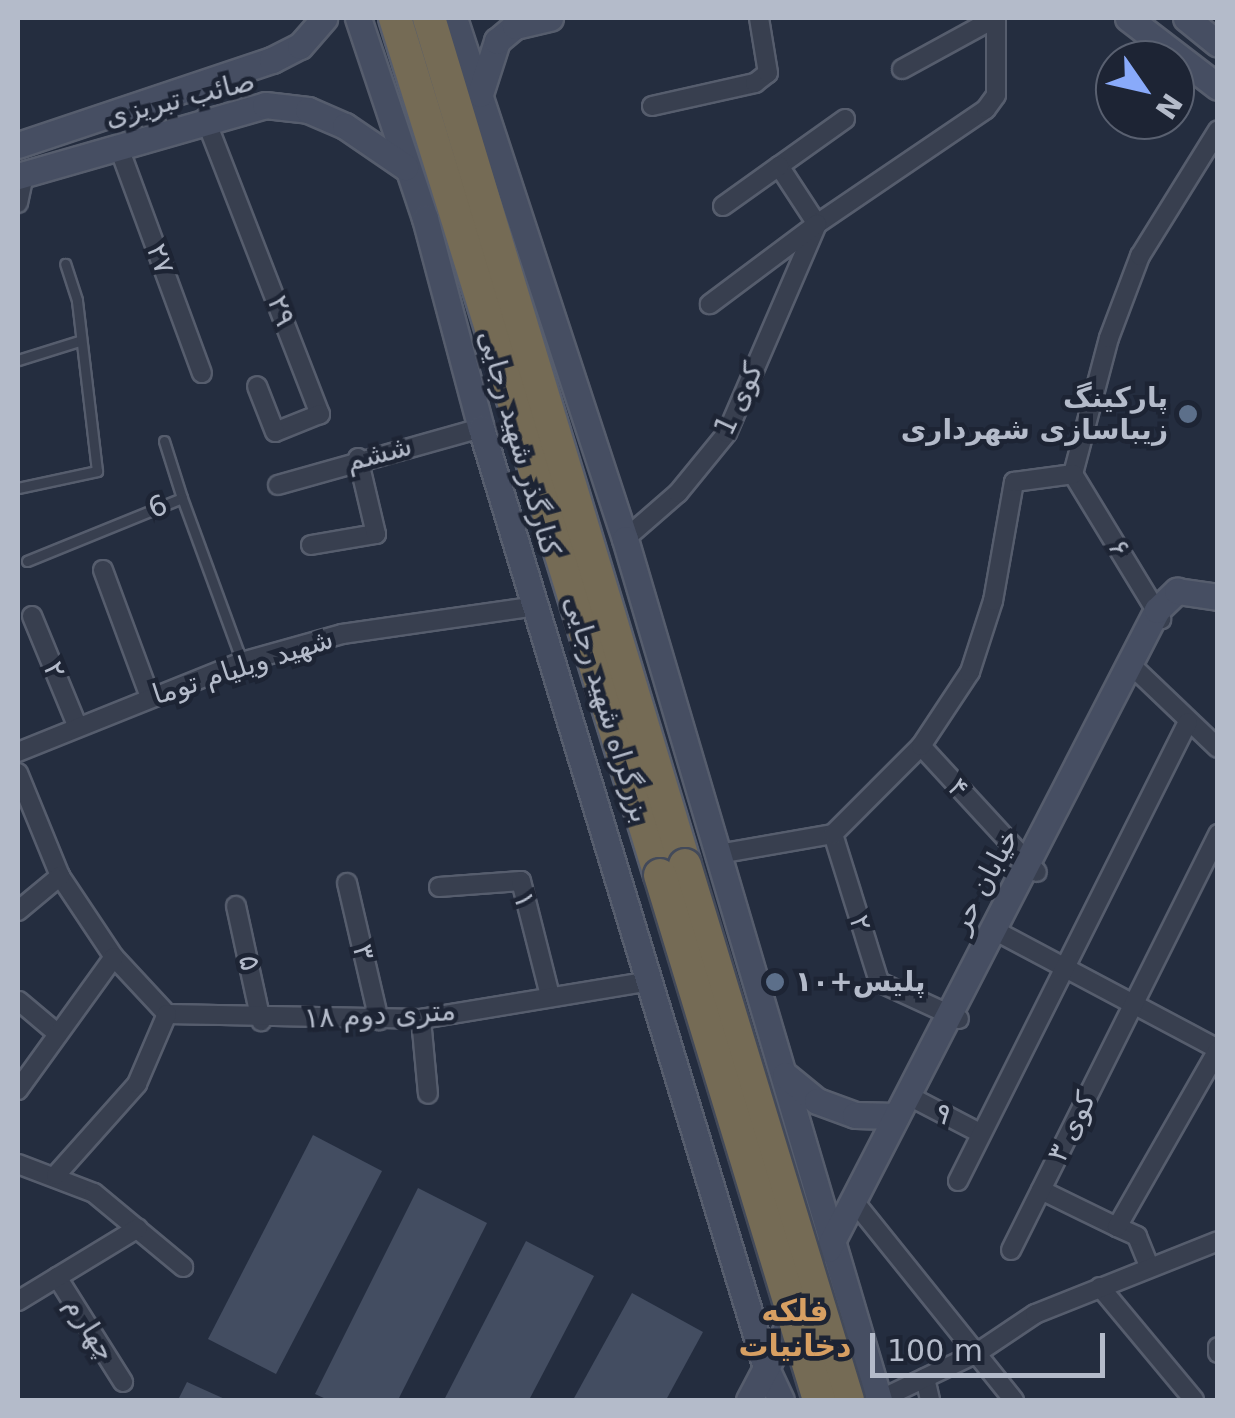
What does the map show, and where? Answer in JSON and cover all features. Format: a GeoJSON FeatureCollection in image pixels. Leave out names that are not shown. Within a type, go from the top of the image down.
{"type":"FeatureCollection","features":[{"type":"Feature","properties":{"kind":"highway","name":"بزرگراه شهید رجایی"},"geometry":{"type":"LineString","coordinates":[[395,18],[515,414],[848,1400]]}},
{"type":"Feature","properties":{"kind":"highway","name":"بزرگراه شهید رجایی"},"geometry":{"type":"LineString","coordinates":[[429,18],[574,500],[819,1400]]}},
{"type":"Feature","properties":{"kind":"main road","name":"صائب تبریزی"},"geometry":{"type":"LineString","coordinates":[[18,145],[272,60],[300,46],[324,18]]}},
{"type":"Feature","properties":{"kind":"main road","name":"کنارگذر شهید رجایی"},"geometry":{"type":"LineString","coordinates":[[358,18],[404,166],[425,218],[482,428],[716,1187],[772,1388]]}},
{"type":"Feature","properties":{"kind":"main road"},"geometry":{"type":"LineString","coordinates":[[454,18],[624,539],[879,1400]]}},
{"type":"Feature","properties":{"kind":"main road"},"geometry":{"type":"LineString","coordinates":[[479,98],[498,41],[515,26],[550,18]]}},
{"type":"Feature","properties":{"kind":"main road"},"geometry":{"type":"LineString","coordinates":[[1186,18],[1218,44]]}},
{"type":"Feature","properties":{"kind":"main road"},"geometry":{"type":"LineString","coordinates":[[1139,21],[1218,87]]}},
{"type":"Feature","properties":{"kind":"main road","name":"صائب تبریزی"},"geometry":{"type":"LineString","coordinates":[[21,175],[205,118],[264,106],[308,110],[345,126],[404,166]]}},
{"type":"Feature","properties":{"kind":"main road"},"geometry":{"type":"LineString","coordinates":[[425,218],[515,414]]}},
{"type":"Feature","properties":{"kind":"main road"},"geometry":{"type":"LineString","coordinates":[[530,257],[574,500]]}},
{"type":"Feature","properties":{"kind":"main road"},"geometry":{"type":"LineString","coordinates":[[1160,617],[1177,590],[1218,598]]}},
{"type":"Feature","properties":{"kind":"main road"},"geometry":{"type":"LineString","coordinates":[[1160,617],[1197,601],[1218,609]]}},
{"type":"Feature","properties":{"kind":"main road","name":"خیابان حر"},"geometry":{"type":"LineString","coordinates":[[749,1400],[772,1388],[907,1104],[1160,617]]}},
{"type":"Feature","properties":{"kind":"main road"},"geometry":{"type":"LineString","coordinates":[[784,1075],[817,1101],[842,1110],[907,1104]]}},
{"type":"Feature","properties":{"kind":"main road"},"geometry":{"type":"LineString","coordinates":[[716,1187],[740,1206],[772,1206],[797,1188],[808,1159]]}},
{"type":"Feature","properties":{"kind":"street"},"geometry":{"type":"LineString","coordinates":[[652,106],[755,83],[768,73],[760,18]]}},
{"type":"Feature","properties":{"kind":"street"},"geometry":{"type":"LineString","coordinates":[[710,304],[817,224],[986,110],[996,95],[996,18],[902,69]]}},
{"type":"Feature","properties":{"kind":"street","name":"۲۹"},"geometry":{"type":"LineString","coordinates":[[205,118],[320,414],[275,432],[257,386]]}},
{"type":"Feature","properties":{"kind":"street"},"geometry":{"type":"LineString","coordinates":[[723,206],[845,119]]}},
{"type":"Feature","properties":{"kind":"street"},"geometry":{"type":"LineString","coordinates":[[718,854],[833,834],[921,746],[970,672],[993,602],[1014,482],[1073,474],[1109,338],[1140,256],[1218,130]]}},
{"type":"Feature","properties":{"kind":"street","name":"۲۷"},"geometry":{"type":"LineString","coordinates":[[118,144],[202,373]]}},
{"type":"Feature","properties":{"kind":"street"},"geometry":{"type":"LineString","coordinates":[[779,166],[817,224]]}},
{"type":"Feature","properties":{"kind":"street"},"geometry":{"type":"LineString","coordinates":[[18,203],[21,175]]}},
{"type":"Feature","properties":{"kind":"street","name":"کوی 1"},"geometry":{"type":"LineString","coordinates":[[624,539],[678,493],[726,433],[817,224]]}},
{"type":"Feature","properties":{"kind":"street","name":"ششم"},"geometry":{"type":"LineString","coordinates":[[278,484],[358,458],[482,428]]}},
{"type":"Feature","properties":{"kind":"street"},"geometry":{"type":"LineString","coordinates":[[311,545],[376,534],[358,458]]}},
{"type":"Feature","properties":{"kind":"street","name":"۶"},"geometry":{"type":"LineString","coordinates":[[1073,474],[1160,617]]}},
{"type":"Feature","properties":{"kind":"street"},"geometry":{"type":"LineString","coordinates":[[102,570],[150,697]]}},
{"type":"Feature","properties":{"kind":"street","name":"شهید ویلیام توما"},"geometry":{"type":"LineString","coordinates":[[18,752],[77,725],[242,662],[342,634],[536,606]]}},
{"type":"Feature","properties":{"kind":"street","name":"۲"},"geometry":{"type":"LineString","coordinates":[[32,616],[77,725]]}},
{"type":"Feature","properties":{"kind":"street"},"geometry":{"type":"LineString","coordinates":[[1135,670],[1188,722],[1215,740]]}},
{"type":"Feature","properties":{"kind":"street"},"geometry":{"type":"LineString","coordinates":[[958,1182],[1060,966],[1188,722]]}},
{"type":"Feature","properties":{"kind":"street","name":"۴"},"geometry":{"type":"LineString","coordinates":[[921,746],[1032,869]]}},
{"type":"Feature","properties":{"kind":"street"},"geometry":{"type":"LineString","coordinates":[[18,773],[60,876],[114,958],[167,1014],[138,1084],[56,1175]]}},
{"type":"Feature","properties":{"kind":"street"},"geometry":{"type":"LineString","coordinates":[[18,822],[35,811]]}},
{"type":"Feature","properties":{"kind":"street","name":"۲"},"geometry":{"type":"LineString","coordinates":[[833,834],[878,982],[954,1018]]}},
{"type":"Feature","properties":{"kind":"street","name":"کوی ۳"},"geometry":{"type":"LineString","coordinates":[[1011,1250],[1218,834]]}},
{"type":"Feature","properties":{"kind":"street"},"geometry":{"type":"LineString","coordinates":[[18,911],[60,876]]}},
{"type":"Feature","properties":{"kind":"street","name":"۱"},"geometry":{"type":"LineString","coordinates":[[440,887],[521,881],[550,996]]}},
{"type":"Feature","properties":{"kind":"street","name":"۳"},"geometry":{"type":"LineString","coordinates":[[347,884],[379,1020]]}},
{"type":"Feature","properties":{"kind":"street","name":"۵"},"geometry":{"type":"LineString","coordinates":[[236,906],[261,1020]]}},
{"type":"Feature","properties":{"kind":"street"},"geometry":{"type":"LineString","coordinates":[[999,933],[1218,1050],[1117,1227]]}},
{"type":"Feature","properties":{"kind":"street"},"geometry":{"type":"LineString","coordinates":[[21,1078],[114,958]]}},
{"type":"Feature","properties":{"kind":"street","name":"۱۸ متری دوم"},"geometry":{"type":"LineString","coordinates":[[167,1014],[261,1020],[421,1019],[650,981]]}},
{"type":"Feature","properties":{"kind":"street"},"geometry":{"type":"LineString","coordinates":[[19,1002],[58,1034]]}},
{"type":"Feature","properties":{"kind":"street"},"geometry":{"type":"LineString","coordinates":[[421,1019],[428,1094]]}},
{"type":"Feature","properties":{"kind":"street","name":"۹"},"geometry":{"type":"LineString","coordinates":[[907,1104],[980,1133]]}},
{"type":"Feature","properties":{"kind":"street"},"geometry":{"type":"LineString","coordinates":[[18,1164],[56,1175],[94,1193],[183,1267]]}},
{"type":"Feature","properties":{"kind":"street"},"geometry":{"type":"LineString","coordinates":[[1041,1190],[1136,1236],[1149,1266]]}},
{"type":"Feature","properties":{"kind":"street"},"geometry":{"type":"LineString","coordinates":[[858,1206],[1014,1400]]}},
{"type":"Feature","properties":{"kind":"street"},"geometry":{"type":"LineString","coordinates":[[18,1301],[138,1228]]}},
{"type":"Feature","properties":{"kind":"street"},"geometry":{"type":"LineString","coordinates":[[879,1400],[977,1353],[1035,1314],[1218,1241]]}},
{"type":"Feature","properties":{"kind":"street","name":"چهارم"},"geometry":{"type":"LineString","coordinates":[[57,1277],[122,1382]]}},
{"type":"Feature","properties":{"kind":"street"},"geometry":{"type":"LineString","coordinates":[[1100,1287],[1194,1400]]}},
{"type":"Feature","properties":{"kind":"street"},"geometry":{"type":"LineString","coordinates":[[925,1378],[930,1400]]}},
{"type":"Feature","properties":{"kind":"lane"},"geometry":{"type":"LineString","coordinates":[[18,488],[97,471],[77,300],[65,264]]}},
{"type":"Feature","properties":{"kind":"lane"},"geometry":{"type":"LineString","coordinates":[[18,360],[79,341]]}},
{"type":"Feature","properties":{"kind":"lane"},"geometry":{"type":"LineString","coordinates":[[164,442],[182,498]]}},
{"type":"Feature","properties":{"kind":"lane","name":"6"},"geometry":{"type":"LineString","coordinates":[[28,561],[182,498],[242,662]]}},
{"type":"Feature","properties":{"kind":"building"},"geometry":{"type":"Polygon","coordinates":[[[313,1135],[382,1171],[276,1374],[208,1339],[313,1135]]]}},
{"type":"Feature","properties":{"kind":"building"},"geometry":{"type":"Polygon","coordinates":[[[418,1188],[487,1223],[398,1400],[328,1400],[315,1394],[418,1188]]]}},
{"type":"Feature","properties":{"kind":"building"},"geometry":{"type":"Polygon","coordinates":[[[526,1241],[594,1276],[529,1400],[444,1400],[526,1241]]]}},
{"type":"Feature","properties":{"kind":"building"},"geometry":{"type":"Polygon","coordinates":[[[632,1293],[703,1332],[666,1400],[573,1400],[632,1293]]]}},
{"type":"Feature","properties":{"kind":"building"},"geometry":{"type":"Polygon","coordinates":[[[187,1382],[227,1400],[178,1400],[187,1382]]]}},
{"type":"Feature","properties":{"kind":"place","name":"پارکینگ زیباسازی شهرداری"},"geometry":{"type":"Point","coordinates":[1188,414]}},
{"type":"Feature","properties":{"kind":"place","name":"پلیس+١٠"},"geometry":{"type":"Point","coordinates":[775,982]}},
{"type":"Feature","properties":{"kind":"district","name":"فلکه دخانیات"},"geometry":{"type":"Point","coordinates":[795,1328]}}]}
